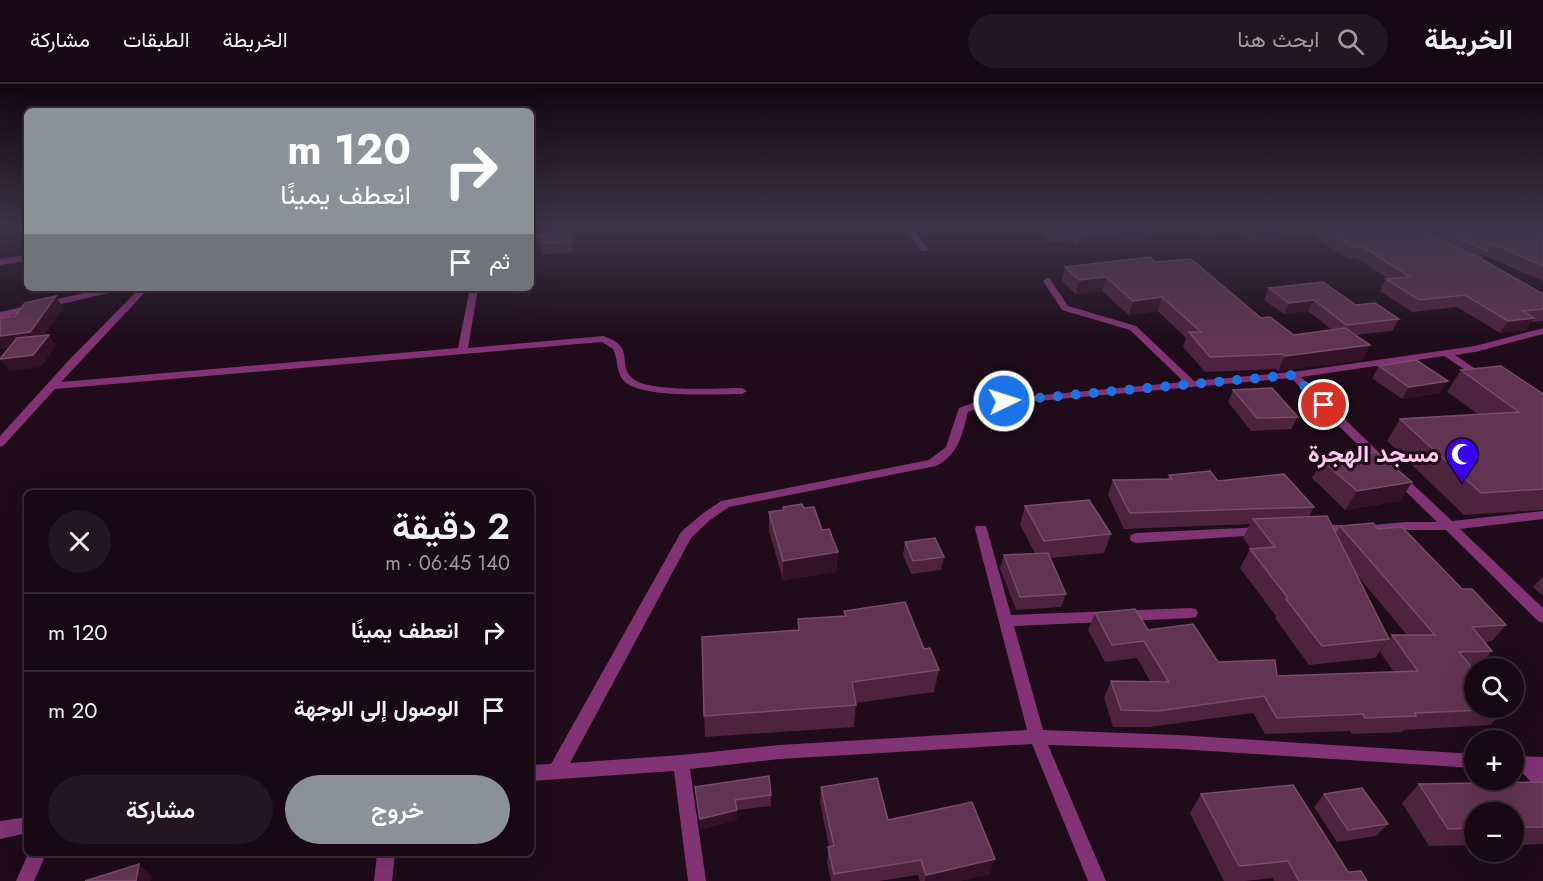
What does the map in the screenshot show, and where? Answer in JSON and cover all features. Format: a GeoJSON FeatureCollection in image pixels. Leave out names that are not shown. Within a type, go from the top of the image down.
{"type":"FeatureCollection","features":[{"type":"Feature","properties":{"kind":"street"},"geometry":{"type":"LineString","coordinates":[[1047,281],[1065,308],[1133,328],[1190,382]]}},
{"type":"Feature","properties":{"kind":"street"},"geometry":{"type":"LineString","coordinates":[[0,315],[105,291]]}},
{"type":"Feature","properties":{"kind":"street"},"geometry":{"type":"LineString","coordinates":[[0,443],[5,432],[142,291]]}},
{"type":"Feature","properties":{"kind":"street"},"geometry":{"type":"LineString","coordinates":[[463,350],[473,291]]}},
{"type":"Feature","properties":{"kind":"street"},"geometry":{"type":"LineString","coordinates":[[557,770],[686,535],[725,504],[932,464],[944,459],[951,451],[963,410],[982,402],[1069,396],[1190,382],[1247,380],[1293,375],[1475,349],[1543,331]]}},
{"type":"Feature","properties":{"kind":"street"},"geometry":{"type":"LineString","coordinates":[[51,386],[603,339],[614,343],[619,348],[624,372],[628,380],[635,384],[669,390],[742,391]]}},
{"type":"Feature","properties":{"kind":"street"},"geometry":{"type":"LineString","coordinates":[[1446,354],[1494,386]]}},
{"type":"Feature","properties":{"kind":"street"},"geometry":{"type":"LineString","coordinates":[[1293,375],[1543,617]]}},
{"type":"Feature","properties":{"kind":"street"},"geometry":{"type":"LineString","coordinates":[[1303,528],[1361,530],[1406,526],[1449,526],[1543,515]]}},
{"type":"Feature","properties":{"kind":"street"},"geometry":{"type":"LineString","coordinates":[[981,529],[1037,737],[1097,881]]}},
{"type":"Feature","properties":{"kind":"street"},"geometry":{"type":"LineString","coordinates":[[1136,538],[1280,530]]}},
{"type":"Feature","properties":{"kind":"street"},"geometry":{"type":"LineString","coordinates":[[1006,621],[1191,613]]}},
{"type":"Feature","properties":{"kind":"street"},"geometry":{"type":"LineString","coordinates":[[534,773],[681,763],[792,751],[1037,737],[1178,742],[1464,760]]}},
{"type":"Feature","properties":{"kind":"street"},"geometry":{"type":"LineString","coordinates":[[681,763],[698,881]]}},
{"type":"Feature","properties":{"kind":"street"},"geometry":{"type":"LineString","coordinates":[[1528,764],[1543,783]]}},
{"type":"Feature","properties":{"kind":"street"},"geometry":{"type":"LineString","coordinates":[[0,830],[24,826]]}},
{"type":"Feature","properties":{"kind":"street"},"geometry":{"type":"LineString","coordinates":[[26,881],[36,856]]}},
{"type":"Feature","properties":{"kind":"street"},"geometry":{"type":"LineString","coordinates":[[383,881],[386,856]]}},
{"type":"Feature","properties":{"kind":"building"},"geometry":{"type":"Polygon","coordinates":[[[1198,265],[1261,318],[1270,317],[1294,335],[1345,328],[1370,345],[1285,356],[1282,354],[1210,357],[1189,332],[1201,332],[1162,297],[1133,301],[1106,277],[1079,280],[1065,267],[1198,265]]]}},
{"type":"Feature","properties":{"kind":"building"},"geometry":{"type":"Polygon","coordinates":[[[1392,265],[1492,265],[1543,294],[1543,309],[1523,311],[1534,318],[1508,321],[1465,295],[1419,300],[1386,279],[1410,277],[1392,265]]]}},
{"type":"Feature","properties":{"kind":"building"},"geometry":{"type":"Polygon","coordinates":[[[1323,282],[1356,305],[1375,303],[1399,319],[1346,325],[1314,300],[1289,303],[1269,288],[1323,282]]]}},
{"type":"Feature","properties":{"kind":"building"},"geometry":{"type":"Polygon","coordinates":[[[56,296],[30,332],[0,336],[0,318],[15,316],[25,303],[56,296]]]}},
{"type":"Feature","properties":{"kind":"building"},"geometry":{"type":"Polygon","coordinates":[[[49,335],[33,355],[0,359],[17,338],[49,335]]]}},
{"type":"Feature","properties":{"kind":"building"},"geometry":{"type":"Polygon","coordinates":[[[1416,360],[1448,381],[1409,387],[1379,366],[1416,360]]]}},
{"type":"Feature","properties":{"kind":"building"},"geometry":{"type":"Polygon","coordinates":[[[1501,366],[1543,394],[1543,489],[1481,493],[1400,419],[1519,412],[1461,370],[1501,366]]]}},
{"type":"Feature","properties":{"kind":"building"},"geometry":{"type":"Polygon","coordinates":[[[1272,388],[1298,417],[1257,418],[1233,390],[1272,388]]]}},
{"type":"Feature","properties":{"kind":"building"},"geometry":{"type":"Polygon","coordinates":[[[1376,452],[1412,482],[1357,491],[1322,460],[1376,452]]]}},
{"type":"Feature","properties":{"kind":"building"},"geometry":{"type":"Polygon","coordinates":[[[1210,471],[1218,481],[1284,474],[1314,507],[1130,513],[1113,480],[1172,479],[1169,475],[1210,471]]]}},
{"type":"Feature","properties":{"kind":"building"},"geometry":{"type":"Polygon","coordinates":[[[1089,500],[1111,534],[1044,541],[1025,506],[1089,500]]]}},
{"type":"Feature","properties":{"kind":"building"},"geometry":{"type":"Polygon","coordinates":[[[802,504],[804,508],[814,507],[822,530],[829,529],[838,552],[783,561],[769,512],[802,504]]]}},
{"type":"Feature","properties":{"kind":"building"},"geometry":{"type":"Polygon","coordinates":[[[1327,516],[1389,639],[1322,646],[1250,549],[1275,547],[1253,519],[1327,516]]]}},
{"type":"Feature","properties":{"kind":"building"},"geometry":{"type":"Polygon","coordinates":[[[1373,523],[1378,529],[1402,527],[1462,589],[1472,589],[1506,625],[1472,627],[1492,651],[1459,652],[1464,658],[1464,711],[1365,718],[1363,714],[1277,718],[1264,696],[1158,711],[1121,710],[1111,681],[1169,682],[1144,641],[1112,645],[1095,613],[1135,609],[1148,630],[1193,624],[1218,662],[1275,660],[1277,676],[1418,671],[1392,635],[1435,635],[1340,526],[1373,523]]]}},
{"type":"Feature","properties":{"kind":"building"},"geometry":{"type":"Polygon","coordinates":[[[935,538],[944,557],[913,561],[905,542],[935,538]]]}},
{"type":"Feature","properties":{"kind":"building"},"geometry":{"type":"Polygon","coordinates":[[[1048,553],[1066,594],[1020,597],[1004,555],[1048,553]]]}},
{"type":"Feature","properties":{"kind":"building"},"geometry":{"type":"Polygon","coordinates":[[[905,602],[924,649],[930,648],[939,670],[852,682],[856,705],[704,716],[702,637],[799,630],[798,619],[846,616],[844,611],[905,602]]]}},
{"type":"Feature","properties":{"kind":"building"},"geometry":{"type":"Polygon","coordinates":[[[769,776],[771,795],[735,800],[737,810],[700,819],[695,787],[769,776]]]}},
{"type":"Feature","properties":{"kind":"building"},"geometry":{"type":"Polygon","coordinates":[[[877,778],[888,820],[972,802],[995,859],[926,875],[921,860],[834,874],[828,847],[834,846],[821,787],[877,778]]]}},
{"type":"Feature","properties":{"kind":"building"},"geometry":{"type":"Polygon","coordinates":[[[1524,782],[1543,782],[1543,827],[1524,827],[1524,802],[1464,802],[1464,828],[1448,829],[1419,784],[1464,783],[1464,790],[1524,790],[1524,782]]]}},
{"type":"Feature","properties":{"kind":"building"},"geometry":{"type":"Polygon","coordinates":[[[1293,785],[1348,872],[1361,871],[1367,881],[1299,881],[1288,861],[1239,866],[1201,794],[1293,785]]]}},
{"type":"Feature","properties":{"kind":"building"},"geometry":{"type":"Polygon","coordinates":[[[1362,788],[1388,824],[1348,830],[1324,794],[1362,788]]]}},
{"type":"Feature","properties":{"kind":"building"},"geometry":{"type":"Polygon","coordinates":[[[139,864],[136,881],[85,881],[139,864]]]}},
{"type":"Feature","properties":{"kind":"place","name":"مسجد الهجرة"},"geometry":{"type":"Point","coordinates":[1462,483]}},
{"type":"Feature","properties":{"kind":"route"},"geometry":{"type":"LineString","coordinates":[[1004,401],[1190,382],[1247,380],[1293,375],[1324,405]]}}]}
